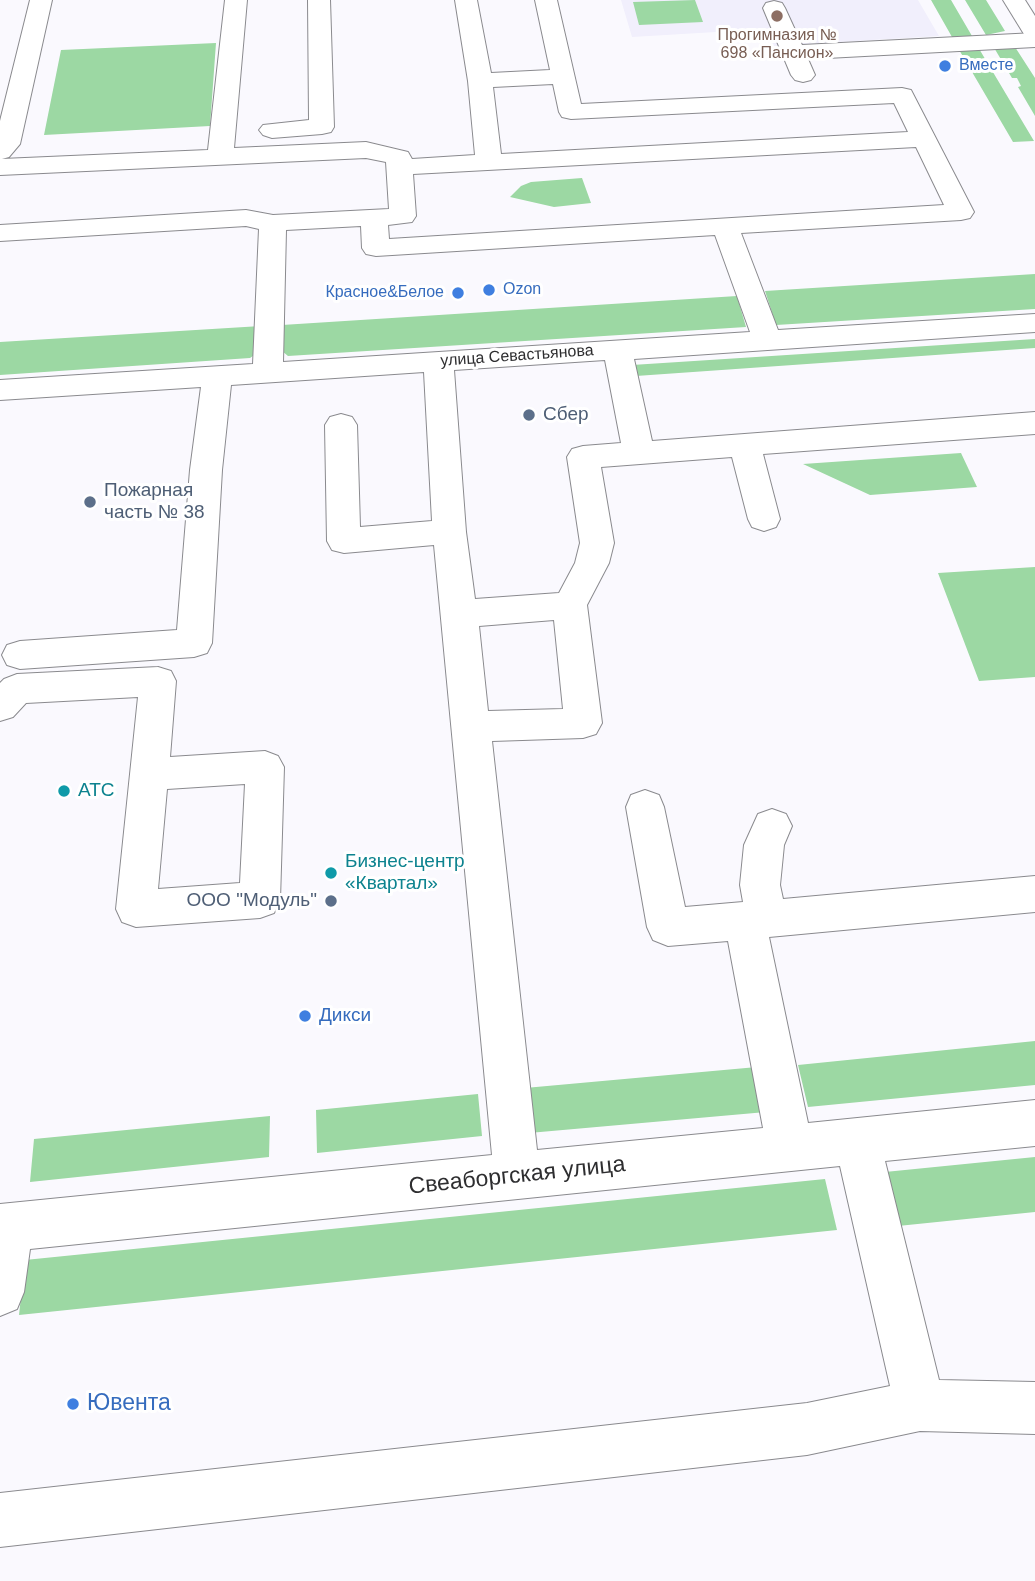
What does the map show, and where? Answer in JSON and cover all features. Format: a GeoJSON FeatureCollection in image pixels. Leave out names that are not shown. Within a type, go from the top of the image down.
{"type":"FeatureCollection","features":[{"type":"Feature","properties":{"kind":"street"},"geometry":{"type":"LineString","coordinates":[[0,233],[246,218],[273,223],[403,216],[399,157],[366,150],[220,158],[2,152],[41,0]]}},
{"type":"Feature","properties":{"kind":"street"},"geometry":{"type":"LineString","coordinates":[[220,158],[236,0]]}},
{"type":"Feature","properties":{"kind":"street"},"geometry":{"type":"LineString","coordinates":[[224,132],[322,127],[319,0]]}},
{"type":"Feature","properties":{"kind":"street"},"geometry":{"type":"LineString","coordinates":[[466,0],[480,81],[489,162]]}},
{"type":"Feature","properties":{"kind":"street"},"geometry":{"type":"LineString","coordinates":[[374,218],[376,248],[961,212],[902,94],[571,113],[547,0]]}},
{"type":"Feature","properties":{"kind":"street"},"geometry":{"type":"LineString","coordinates":[[1014,0],[1035,34]]}},
{"type":"Feature","properties":{"kind":"street"},"geometry":{"type":"LineString","coordinates":[[774,8],[813,99]]}},
{"type":"Feature","properties":{"kind":"street"},"geometry":{"type":"LineString","coordinates":[[793,53],[1035,40]]}},
{"type":"Feature","properties":{"kind":"street"},"geometry":{"type":"LineString","coordinates":[[480,81],[562,76]]}},
{"type":"Feature","properties":{"kind":"street"},"geometry":{"type":"LineString","coordinates":[[400,167],[924,139]]}},
{"type":"Feature","properties":{"kind":"street"},"geometry":{"type":"LineString","coordinates":[[268,372],[273,223]]}},
{"type":"Feature","properties":{"kind":"street"},"geometry":{"type":"LineString","coordinates":[[725,226],[745,287],[767,340]]}},
{"type":"Feature","properties":{"kind":"street","name":"улица Севастьянова"},"geometry":{"type":"LineString","coordinates":[[0,390],[1035,323]]}},
{"type":"Feature","properties":{"kind":"street"},"geometry":{"type":"LineString","coordinates":[[617,349],[639,454]]}},
{"type":"Feature","properties":{"kind":"street"},"geometry":{"type":"LineString","coordinates":[[438,361],[449,532],[460,614],[517,1175]]}},
{"type":"Feature","properties":{"kind":"street"},"geometry":{"type":"LineString","coordinates":[[20,655],[194,643],[206,470],[217,376]]}},
{"type":"Feature","properties":{"kind":"street"},"geometry":{"type":"LineString","coordinates":[[471,727],[583,723],[570,605],[592,563],[597,543],[583,457],[1035,423]]}},
{"type":"Feature","properties":{"kind":"street"},"geometry":{"type":"LineString","coordinates":[[341,425],[345,550],[449,532]]}},
{"type":"Feature","properties":{"kind":"street"},"geometry":{"type":"LineString","coordinates":[[745,446],[764,519]]}},
{"type":"Feature","properties":{"kind":"street"},"geometry":{"type":"LineString","coordinates":[[460,614],[570,605]]}},
{"type":"Feature","properties":{"kind":"street"},"geometry":{"type":"LineString","coordinates":[[0,706],[17,689],[158,681],[149,774],[136,909],[260,900],[265,767],[149,774]]}},
{"type":"Feature","properties":{"kind":"street"},"geometry":{"type":"LineString","coordinates":[[645,807],[668,927],[1035,894]]}},
{"type":"Feature","properties":{"kind":"street"},"geometry":{"type":"LineString","coordinates":[[772,826],[764,845],[756,920],[790,1148]]}},
{"type":"Feature","properties":{"kind":"street","name":"Свеаборгская улица"},"geometry":{"type":"LineString","coordinates":[[5,1227],[1035,1123]]}},
{"type":"Feature","properties":{"kind":"street"},"geometry":{"type":"LineString","coordinates":[[858,1141],[920,1405]]}},
{"type":"Feature","properties":{"kind":"street"},"geometry":{"type":"LineString","coordinates":[[0,1292],[5,1227]]}},
{"type":"Feature","properties":{"kind":"street"},"geometry":{"type":"LineString","coordinates":[[0,1520],[807,1429],[920,1405],[1035,1408]]}},
{"type":"Feature","properties":{"kind":"shaded area","name":"Прогимназия № 698 «Пансион»"},"geometry":{"type":"Polygon","coordinates":[[[621,0],[918,0],[939,36],[772,46],[716,32],[632,37],[621,0]]]}},
{"type":"Feature","properties":{"kind":"green space"},"geometry":{"type":"Polygon","coordinates":[[[695,0],[703,22],[639,25],[633,2],[695,0]]]}},
{"type":"Feature","properties":{"kind":"green space"},"geometry":{"type":"Polygon","coordinates":[[[931,0],[951,0],[972,36],[952,37],[931,0]]]}},
{"type":"Feature","properties":{"kind":"green space"},"geometry":{"type":"Polygon","coordinates":[[[965,0],[986,0],[1005,31],[986,35],[965,0]]]}},
{"type":"Feature","properties":{"kind":"green space"},"geometry":{"type":"Polygon","coordinates":[[[216,43],[210,126],[44,135],[61,50],[216,43]]]}},
{"type":"Feature","properties":{"kind":"green space"},"geometry":{"type":"Polygon","coordinates":[[[993,46],[1015,47],[1035,78],[1035,116],[1018,87],[1021,86],[1017,78],[1012,78],[993,46]]]}},
{"type":"Feature","properties":{"kind":"green space"},"geometry":{"type":"Polygon","coordinates":[[[978,47],[1034,141],[1013,142],[958,48],[978,47]]]}},
{"type":"Feature","properties":{"kind":"green space"},"geometry":{"type":"Polygon","coordinates":[[[582,178],[591,203],[554,207],[510,197],[521,186],[531,182],[582,178]]]}},
{"type":"Feature","properties":{"kind":"green space"},"geometry":{"type":"Polygon","coordinates":[[[1035,274],[1035,309],[776,325],[765,291],[1035,274]]]}},
{"type":"Feature","properties":{"kind":"green space"},"geometry":{"type":"Polygon","coordinates":[[[737,296],[746,327],[288,356],[282,351],[282,325],[737,296]]]}},
{"type":"Feature","properties":{"kind":"green space"},"geometry":{"type":"Polygon","coordinates":[[[261,326],[260,351],[250,358],[0,375],[0,342],[261,326]]]}},
{"type":"Feature","properties":{"kind":"green space"},"geometry":{"type":"Polygon","coordinates":[[[1035,339],[1035,348],[636,376],[632,365],[1035,339]]]}},
{"type":"Feature","properties":{"kind":"green space"},"geometry":{"type":"Polygon","coordinates":[[[961,453],[977,487],[870,495],[803,464],[961,453]]]}},
{"type":"Feature","properties":{"kind":"green space"},"geometry":{"type":"Polygon","coordinates":[[[1035,567],[1035,677],[979,681],[938,573],[1035,567]]]}},
{"type":"Feature","properties":{"kind":"green space"},"geometry":{"type":"Polygon","coordinates":[[[1035,1041],[1035,1085],[808,1107],[798,1065],[1035,1041]]]}},
{"type":"Feature","properties":{"kind":"green space"},"geometry":{"type":"Polygon","coordinates":[[[757,1067],[766,1112],[529,1133],[525,1088],[757,1067]]]}},
{"type":"Feature","properties":{"kind":"green space"},"geometry":{"type":"Polygon","coordinates":[[[478,1094],[482,1136],[317,1153],[316,1110],[478,1094]]]}},
{"type":"Feature","properties":{"kind":"green space"},"geometry":{"type":"Polygon","coordinates":[[[270,1116],[269,1157],[30,1182],[34,1139],[270,1116]]]}},
{"type":"Feature","properties":{"kind":"green space"},"geometry":{"type":"Polygon","coordinates":[[[1035,1157],[1035,1212],[898,1226],[885,1172],[1035,1157]]]}},
{"type":"Feature","properties":{"kind":"green space"},"geometry":{"type":"Polygon","coordinates":[[[825,1179],[837,1230],[19,1315],[25,1260],[825,1179]]]}},
{"type":"Feature","properties":{"kind":"place","name":"Прогимназия № 698 «Пансион»"},"geometry":{"type":"Point","coordinates":[777,16]}},
{"type":"Feature","properties":{"kind":"place","name":"Вместе"},"geometry":{"type":"Point","coordinates":[945,66]}},
{"type":"Feature","properties":{"kind":"place","name":"Ozon"},"geometry":{"type":"Point","coordinates":[489,290]}},
{"type":"Feature","properties":{"kind":"place","name":"Красное&Белое"},"geometry":{"type":"Point","coordinates":[458,293]}},
{"type":"Feature","properties":{"kind":"place","name":"Сбер"},"geometry":{"type":"Point","coordinates":[529,415]}},
{"type":"Feature","properties":{"kind":"place","name":"Пожарная часть № 38"},"geometry":{"type":"Point","coordinates":[90,502]}},
{"type":"Feature","properties":{"kind":"place","name":"АТС"},"geometry":{"type":"Point","coordinates":[64,791]}},
{"type":"Feature","properties":{"kind":"place","name":"Бизнес-центр «Квартал»"},"geometry":{"type":"Point","coordinates":[331,873]}},
{"type":"Feature","properties":{"kind":"place","name":"ООО \"Модуль\""},"geometry":{"type":"Point","coordinates":[331,901]}},
{"type":"Feature","properties":{"kind":"place","name":"Дикси"},"geometry":{"type":"Point","coordinates":[305,1016]}},
{"type":"Feature","properties":{"kind":"place","name":"Ювента"},"geometry":{"type":"Point","coordinates":[73,1404]}}]}
